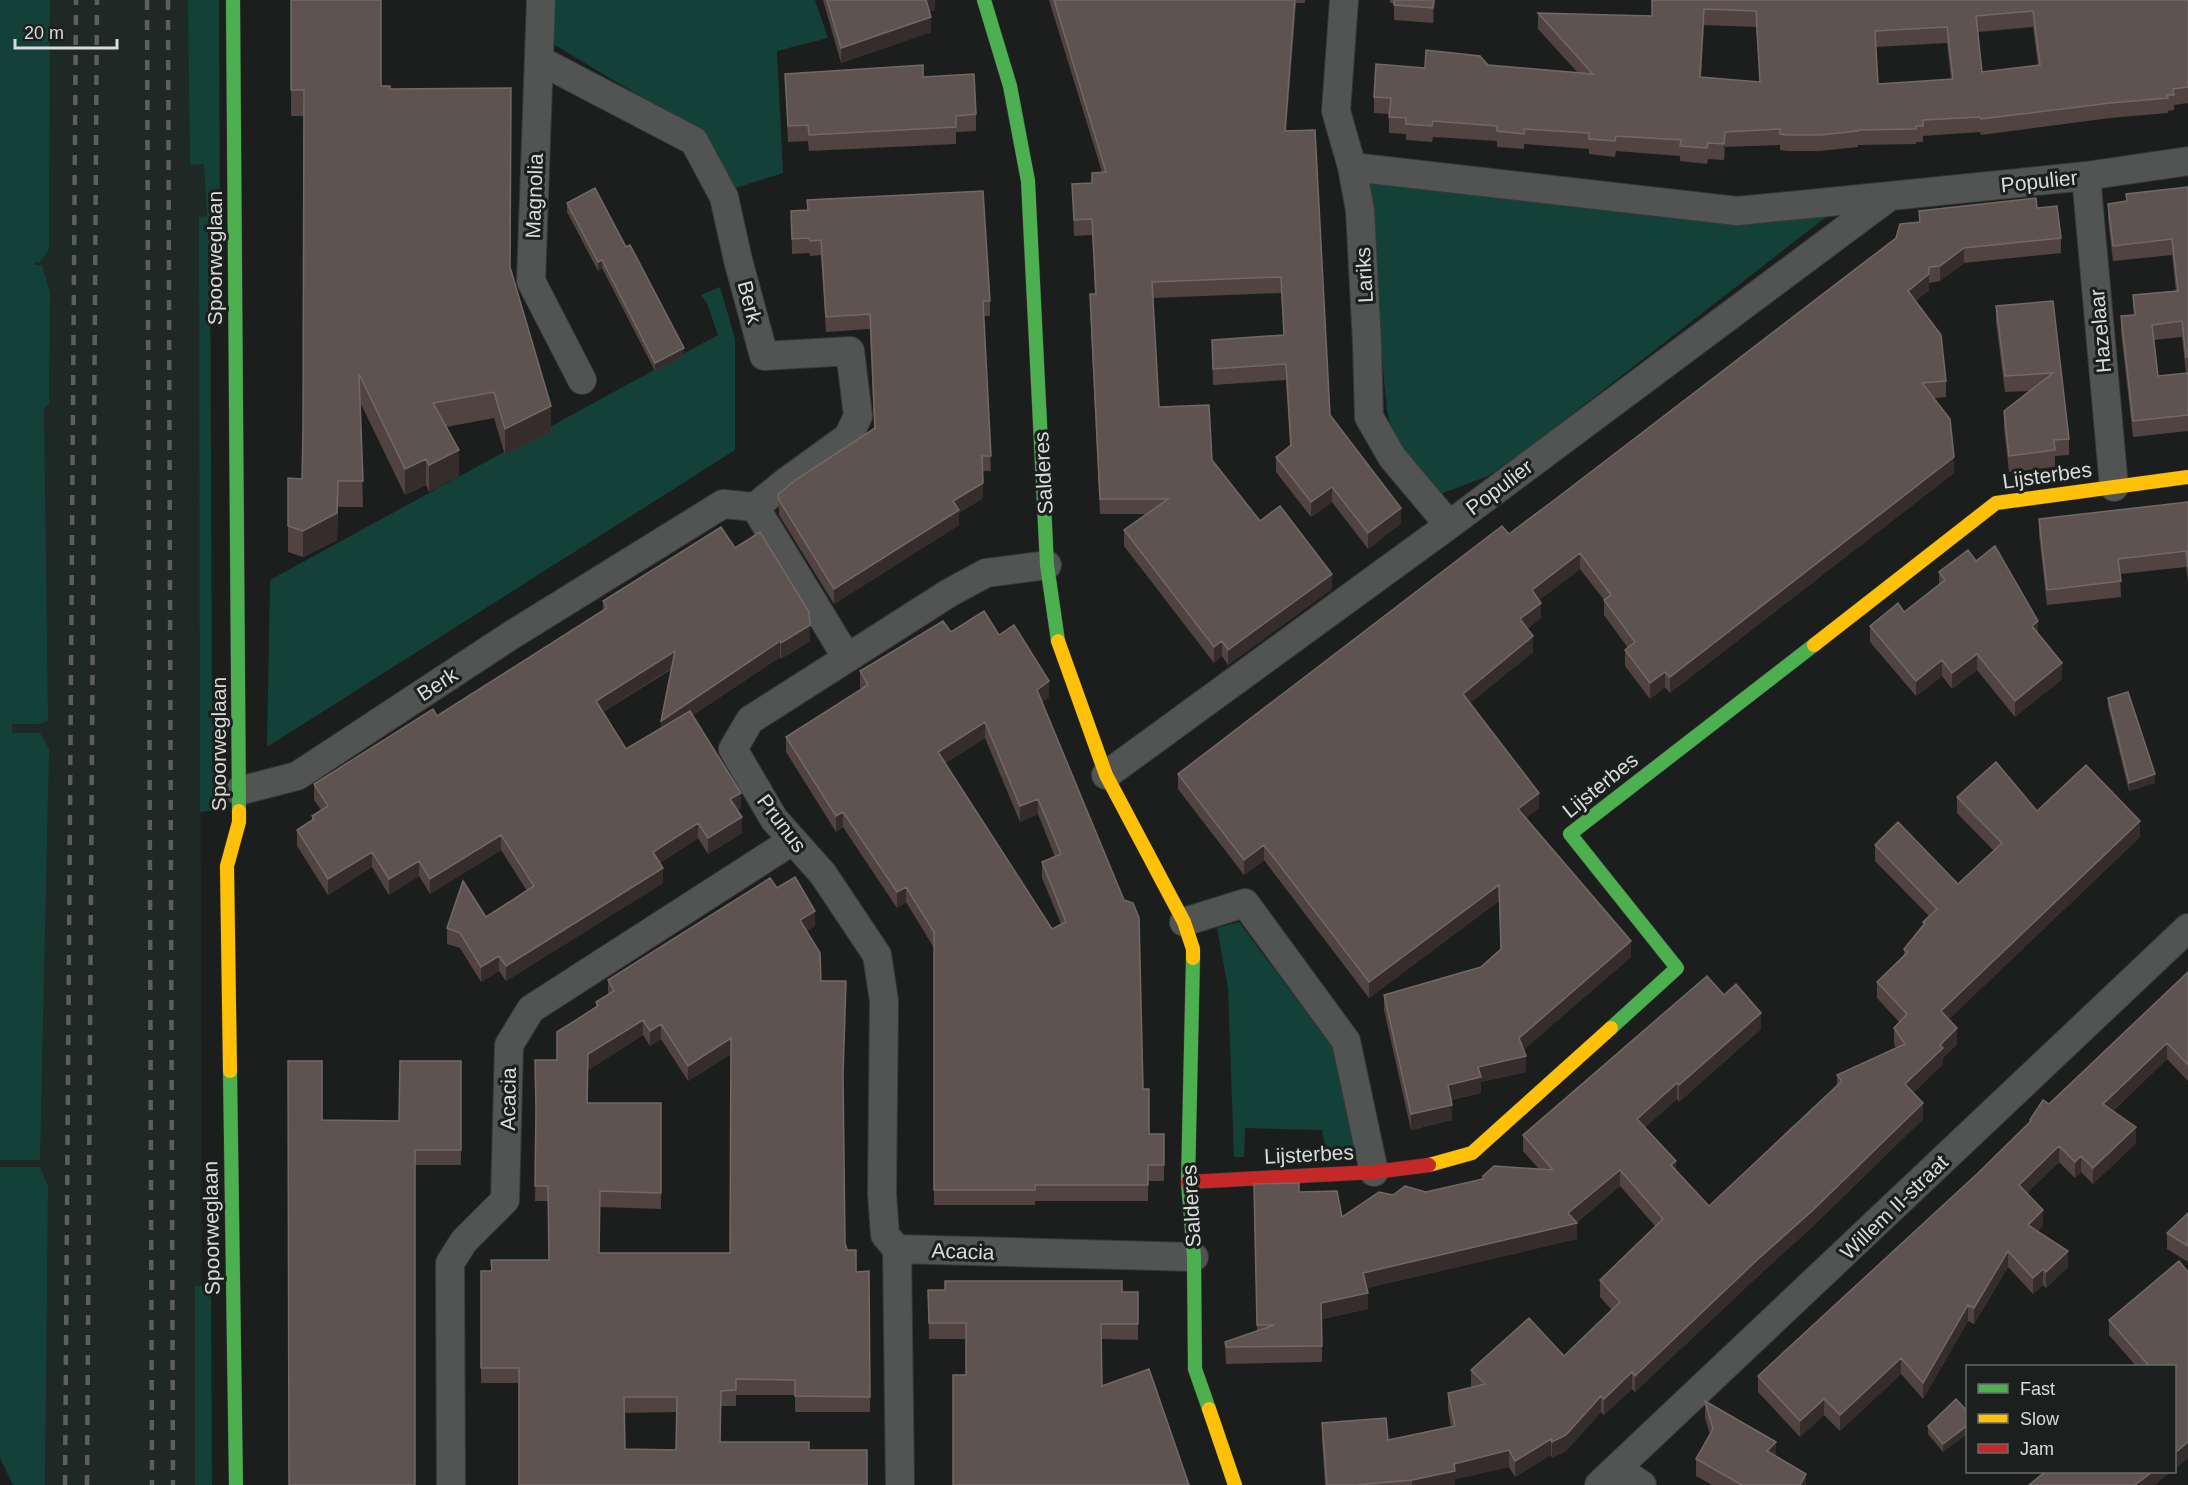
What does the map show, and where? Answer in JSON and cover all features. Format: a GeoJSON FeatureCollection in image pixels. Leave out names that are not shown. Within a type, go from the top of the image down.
{"type":"FeatureCollection","features":[{"type":"Feature","properties":{"kind":"street","name":"Spoorweglaan"},"geometry":{"type":"LineString","coordinates":[[233,0],[239,822],[226,866],[236,1485]]}},
{"type":"Feature","properties":{"kind":"street","name":"Magnolia"},"geometry":{"type":"LineString","coordinates":[[541,0],[531,281],[582,380]]}},
{"type":"Feature","properties":{"kind":"street","name":"Salderes"},"geometry":{"type":"LineString","coordinates":[[984,0],[1010,86],[1028,181],[1047,565],[1056,635],[1106,775],[1184,922],[1193,950],[1188,1182],[1194,1257],[1195,1369],[1235,1485]]}},
{"type":"Feature","properties":{"kind":"street","name":"Lariks"},"geometry":{"type":"LineString","coordinates":[[1344,0],[1336,111],[1352,167],[1360,210],[1369,417],[1392,457],[1449,525]]}},
{"type":"Feature","properties":{"kind":"street","name":"Berk"},"geometry":{"type":"LineString","coordinates":[[239,791],[297,776],[510,636],[723,504],[755,507],[787,480],[848,437],[858,416],[850,351],[764,356],[724,197],[694,141],[539,60]]}},
{"type":"Feature","properties":{"kind":"street","name":"Populier"},"geometry":{"type":"LineString","coordinates":[[1352,167],[1737,211],[2086,176],[2188,161]]}},
{"type":"Feature","properties":{"kind":"street","name":"Hazelaar"},"geometry":{"type":"LineString","coordinates":[[2086,176],[2114,487]]}},
{"type":"Feature","properties":{"kind":"street","name":"Populier"},"geometry":{"type":"LineString","coordinates":[[1106,775],[1449,525],[1890,196]]}},
{"type":"Feature","properties":{"kind":"street","name":"Lijsterbes"},"geometry":{"type":"LineString","coordinates":[[1188,1182],[1374,1172],[1428,1165],[1472,1153],[1677,968],[1570,834],[1996,503],[2188,477]]}},
{"type":"Feature","properties":{"kind":"street"},"geometry":{"type":"LineString","coordinates":[[755,507],[847,658]]}},
{"type":"Feature","properties":{"kind":"street","name":"Prunus"},"geometry":{"type":"LineString","coordinates":[[897,1249],[885,1235],[882,1194],[884,1001],[877,955],[823,874],[774,819],[733,749],[750,720],[949,593],[986,573],[1047,565]]}},
{"type":"Feature","properties":{"kind":"street","name":"Acacia"},"geometry":{"type":"LineString","coordinates":[[451,1485],[450,1263],[464,1240],[505,1200],[509,1045],[531,1009],[792,841]]}},
{"type":"Feature","properties":{"kind":"street"},"geometry":{"type":"LineString","coordinates":[[1184,922],[1245,903],[1299,974],[1346,1041],[1374,1172]]}},
{"type":"Feature","properties":{"kind":"street","name":"Willem II-straat"},"geometry":{"type":"LineString","coordinates":[[1609,1477],[2188,928]]}},
{"type":"Feature","properties":{"kind":"street"},"geometry":{"type":"LineString","coordinates":[[897,1249],[900,1485]]}},
{"type":"Feature","properties":{"kind":"street","name":"Acacia"},"geometry":{"type":"LineString","coordinates":[[897,1249],[1194,1257]]}},
{"type":"Feature","properties":{"kind":"street"},"geometry":{"type":"LineString","coordinates":[[1609,1477],[1642,1485]]}},
{"type":"Feature","properties":{"kind":"shaded area"},"geometry":{"type":"Polygon","coordinates":[[[39,0],[212,0],[207,217],[199,217],[202,1286],[195,1287],[195,1485],[45,1485],[46,1287],[0,1286],[0,961],[27,403],[39,0]]]}},
{"type":"Feature","properties":{"kind":"green space"},"geometry":{"type":"Polygon","coordinates":[[[0,0],[50,0],[49,249],[40,262],[35,262],[35,265],[42,265],[50,292],[49,404],[44,409],[48,721],[39,724],[12,724],[12,733],[40,733],[49,749],[40,1160],[0,1160],[0,0]]]}},
{"type":"Feature","properties":{"kind":"green space"},"geometry":{"type":"Polygon","coordinates":[[[188,0],[219,0],[220,224],[210,225],[212,701],[221,702],[222,810],[200,812],[199,217],[207,216],[204,164],[190,165],[188,0]]]}},
{"type":"Feature","properties":{"kind":"green space"},"geometry":{"type":"Polygon","coordinates":[[[550,0],[815,0],[828,38],[777,51],[783,173],[729,190],[676,118],[550,42],[550,0]]]}},
{"type":"Feature","properties":{"kind":"green space"},"geometry":{"type":"Polygon","coordinates":[[[1372,176],[1848,204],[1821,221],[1522,453],[1488,476],[1438,495],[1394,440],[1387,410],[1369,186],[1372,176]]]}},
{"type":"Feature","properties":{"kind":"green space"},"geometry":{"type":"Polygon","coordinates":[[[720,287],[735,339],[735,450],[267,747],[270,580],[718,335],[707,303],[701,295],[720,287]]]}},
{"type":"Feature","properties":{"kind":"green space"},"geometry":{"type":"Polygon","coordinates":[[[1239,922],[1336,1052],[1359,1154],[1327,1157],[1322,1130],[1245,1128],[1244,1157],[1234,1157],[1228,988],[1217,928],[1239,922]]]}},
{"type":"Feature","properties":{"kind":"green space"},"geometry":{"type":"Polygon","coordinates":[[[0,1167],[40,1167],[48,1186],[45,1485],[13,1485],[0,1458],[0,1167]]]}},
{"type":"Feature","properties":{"kind":"green space"},"geometry":{"type":"Polygon","coordinates":[[[195,1286],[211,1286],[212,1485],[195,1485],[195,1286]]]}},
{"type":"Feature","properties":{"kind":"building"},"geometry":{"type":"Polygon","coordinates":[[[291,0],[381,0],[381,86],[390,86],[390,89],[511,88],[510,267],[551,406],[505,429],[494,392],[433,403],[459,450],[429,465],[426,459],[405,469],[359,374],[363,481],[338,481],[337,513],[303,531],[288,526],[288,478],[302,479],[303,431],[304,90],[291,90],[291,0]]]}},
{"type":"Feature","properties":{"kind":"building"},"geometry":{"type":"Polygon","coordinates":[[[827,0],[926,0],[931,17],[841,48],[827,0]]]}},
{"type":"Feature","properties":{"kind":"building"},"geometry":{"type":"Polygon","coordinates":[[[1054,0],[1295,0],[1285,131],[1315,130],[1330,415],[1401,508],[1368,533],[1332,487],[1311,502],[1276,457],[1291,445],[1286,364],[1213,369],[1212,340],[1284,335],[1281,277],[1152,282],[1159,407],[1209,405],[1212,460],[1260,521],[1280,506],[1332,574],[1228,650],[1222,641],[1214,647],[1124,530],[1168,499],[1100,499],[1090,294],[1096,294],[1092,219],[1074,220],[1072,184],[1092,183],[1092,173],[1106,172],[1054,0]]]}},
{"type":"Feature","properties":{"kind":"building"},"geometry":{"type":"Polygon","coordinates":[[[1394,0],[1434,0],[1433,8],[1394,5],[1394,0]]]}},
{"type":"Feature","properties":{"kind":"building"},"geometry":{"type":"Polygon","coordinates":[[[1652,0],[2188,0],[2188,87],[2173,89],[2174,95],[2167,95],[2168,98],[1981,119],[1980,117],[1923,120],[1923,126],[1916,126],[1916,129],[1858,130],[1820,135],[1780,134],[1780,129],[1725,132],[1724,144],[1708,143],[1707,148],[1680,146],[1681,140],[1616,136],[1615,141],[1589,139],[1589,133],[1524,129],[1524,134],[1497,131],[1497,126],[1433,121],[1432,126],[1406,124],[1406,118],[1389,117],[1391,98],[1374,97],[1376,64],[1425,68],[1426,50],[1480,56],[1488,65],[1593,74],[1538,13],[1652,16],[1652,0]],[[1704,9],[1700,77],[1760,82],[1756,11],[1704,9]],[[2033,11],[1976,16],[1982,72],[2040,65],[2033,11]],[[1947,27],[1875,31],[1878,84],[1953,79],[1947,27]]]}},
{"type":"Feature","properties":{"kind":"building"},"geometry":{"type":"Polygon","coordinates":[[[923,65],[923,77],[974,74],[976,114],[956,116],[956,127],[809,135],[808,125],[788,126],[785,74],[923,65]]]}},
{"type":"Feature","properties":{"kind":"building"},"geometry":{"type":"Polygon","coordinates":[[[2188,187],[2188,357],[2186,357],[2182,321],[2152,325],[2158,376],[2188,373],[2188,415],[2133,421],[2121,316],[2135,315],[2133,295],[2178,291],[2172,239],[2113,246],[2108,204],[2127,201],[2126,194],[2188,187]]]}},
{"type":"Feature","properties":{"kind":"building"},"geometry":{"type":"Polygon","coordinates":[[[595,188],[626,247],[630,245],[684,348],[655,363],[602,260],[598,262],[567,203],[595,188]]]}},
{"type":"Feature","properties":{"kind":"building"},"geometry":{"type":"Polygon","coordinates":[[[983,191],[990,301],[983,301],[991,456],[982,456],[983,483],[953,501],[959,510],[834,589],[779,500],[778,494],[875,428],[870,314],[826,317],[821,240],[792,239],[791,211],[808,210],[807,200],[983,191]]]}},
{"type":"Feature","properties":{"kind":"building"},"geometry":{"type":"Polygon","coordinates":[[[2036,198],[2037,208],[2057,206],[2061,238],[1964,248],[1940,266],[1929,267],[1929,274],[1908,291],[1941,335],[1946,381],[1922,383],[1950,419],[1954,457],[1670,677],[1665,672],[1650,683],[1625,650],[1635,642],[1604,600],[1611,595],[1580,553],[1532,590],[1541,603],[1520,619],[1533,636],[1463,694],[1539,793],[1518,809],[1631,941],[1519,1038],[1526,1056],[1478,1067],[1481,1077],[1448,1085],[1452,1105],[1411,1114],[1384,995],[1481,967],[1501,949],[1499,885],[1369,982],[1264,845],[1244,860],[1178,774],[1502,526],[1509,534],[1557,498],[1896,238],[1900,224],[1920,222],[1919,211],[2036,198]]]}},
{"type":"Feature","properties":{"kind":"building"},"geometry":{"type":"Polygon","coordinates":[[[2053,301],[2069,439],[2054,440],[2055,450],[2009,456],[2004,411],[2053,373],[2005,376],[1996,306],[2053,301]]]}},
{"type":"Feature","properties":{"kind":"building"},"geometry":{"type":"Polygon","coordinates":[[[2188,502],[2188,568],[2186,551],[2118,559],[2121,581],[2047,590],[2039,519],[2188,502]]]}},
{"type":"Feature","properties":{"kind":"building"},"geometry":{"type":"Polygon","coordinates":[[[721,527],[735,548],[760,532],[809,612],[810,625],[781,643],[780,641],[661,721],[675,651],[596,701],[626,749],[690,711],[741,793],[730,799],[742,817],[708,838],[698,823],[653,852],[663,868],[506,966],[499,956],[481,967],[460,933],[447,928],[463,881],[486,917],[534,886],[501,835],[430,879],[419,861],[389,879],[372,852],[328,879],[297,830],[314,819],[312,816],[328,806],[314,784],[433,709],[437,716],[607,608],[603,601],[721,527]]]}},
{"type":"Feature","properties":{"kind":"building"},"geometry":{"type":"Polygon","coordinates":[[[1995,546],[2038,621],[2032,626],[2062,663],[2015,701],[1977,654],[1952,673],[1942,660],[1916,681],[1870,626],[1898,603],[1904,612],[1945,580],[1939,572],[1968,550],[1976,561],[1995,546]]]}},
{"type":"Feature","properties":{"kind":"building"},"geometry":{"type":"Polygon","coordinates":[[[984,611],[999,635],[1014,625],[1049,681],[1037,690],[1124,900],[1133,903],[1139,918],[1143,1089],[1149,1089],[1149,1134],[1164,1134],[1164,1165],[1148,1165],[1148,1185],[1035,1185],[1035,1190],[934,1190],[934,932],[906,887],[897,892],[843,812],[836,816],[786,737],[868,685],[860,671],[943,621],[951,632],[984,611]],[[985,722],[938,752],[1052,929],[1066,922],[1042,862],[1061,854],[1038,799],[1020,806],[985,722]]]}},
{"type":"Feature","properties":{"kind":"building"},"geometry":{"type":"Polygon","coordinates":[[[2128,692],[2155,774],[2129,783],[2108,698],[2128,692]]]}},
{"type":"Feature","properties":{"kind":"building"},"geometry":{"type":"Polygon","coordinates":[[[1996,762],[2037,811],[2086,765],[2140,821],[1941,1011],[1957,1028],[1940,1045],[1943,1048],[1905,1084],[1923,1103],[1812,1211],[1635,1376],[1632,1372],[1604,1399],[1601,1396],[1566,1435],[1552,1442],[1551,1439],[1515,1461],[1509,1450],[1454,1464],[1455,1471],[1412,1480],[1327,1485],[1322,1423],[1386,1418],[1388,1440],[1455,1426],[1448,1393],[1485,1384],[1471,1370],[1529,1318],[1564,1356],[1620,1302],[1600,1280],[1663,1219],[1620,1170],[1568,1213],[1577,1223],[1363,1273],[1368,1293],[1321,1303],[1322,1346],[1226,1347],[1225,1342],[1274,1325],[1257,1325],[1254,1184],[1299,1183],[1299,1192],[1337,1191],[1342,1217],[1379,1192],[1393,1195],[1405,1186],[1426,1192],[1483,1179],[1483,1176],[1494,1166],[1553,1170],[1523,1135],[1707,976],[1724,995],[1736,984],[1761,1013],[1637,1119],[1676,1161],[1671,1165],[1709,1206],[1842,1081],[1837,1075],[1905,1044],[1894,1028],[1907,1014],[1877,982],[1908,952],[1904,949],[1925,923],[1923,922],[1937,909],[1875,845],[1898,822],[1958,884],[2002,843],[1957,797],[1996,762]]]}},
{"type":"Feature","properties":{"kind":"building"},"geometry":{"type":"Polygon","coordinates":[[[795,877],[815,911],[800,920],[820,953],[821,981],[846,981],[843,1075],[845,1243],[847,1250],[856,1250],[856,1272],[869,1271],[870,1397],[795,1396],[795,1380],[736,1379],[736,1390],[721,1391],[720,1442],[809,1442],[809,1450],[867,1450],[867,1485],[519,1485],[519,1368],[481,1368],[481,1271],[492,1271],[491,1260],[549,1260],[548,1186],[535,1186],[535,1060],[557,1060],[557,1032],[598,1006],[596,1002],[614,991],[608,980],[770,878],[777,888],[795,877]],[[643,1020],[588,1054],[587,1103],[661,1103],[661,1193],[600,1191],[599,1253],[730,1253],[731,1038],[688,1066],[661,1024],[650,1031],[643,1020]],[[624,1397],[625,1449],[676,1450],[677,1397],[624,1397]]]}},
{"type":"Feature","properties":{"kind":"building"},"geometry":{"type":"Polygon","coordinates":[[[2188,972],[2188,1065],[2167,1043],[2103,1104],[2136,1127],[2093,1168],[2081,1156],[2075,1162],[2059,1146],[2019,1185],[2043,1210],[2028,1225],[2068,1251],[2046,1272],[2043,1269],[2033,1278],[2008,1251],[1974,1308],[1968,1305],[1923,1383],[1901,1358],[1840,1415],[1824,1399],[1800,1421],[1758,1376],[1977,1174],[2031,1121],[2043,1100],[2049,1104],[2188,972]]]}},
{"type":"Feature","properties":{"kind":"building"},"geometry":{"type":"Polygon","coordinates":[[[288,1061],[322,1061],[322,1120],[399,1121],[400,1061],[461,1061],[461,1150],[415,1150],[415,1485],[289,1485],[288,1061]]]}},
{"type":"Feature","properties":{"kind":"building"},"geometry":{"type":"Polygon","coordinates":[[[2188,1213],[2188,1246],[2167,1233],[2188,1213]]]}},
{"type":"Feature","properties":{"kind":"building"},"geometry":{"type":"Polygon","coordinates":[[[2179,1261],[2188,1272],[2188,1442],[2176,1452],[2176,1365],[2148,1365],[2109,1320],[2179,1261]]]}},
{"type":"Feature","properties":{"kind":"building"},"geometry":{"type":"Polygon","coordinates":[[[945,1281],[1122,1281],[1122,1292],[1138,1292],[1138,1324],[1101,1324],[1102,1386],[1149,1369],[1189,1485],[953,1485],[953,1375],[966,1375],[966,1323],[929,1323],[928,1290],[945,1290],[945,1281]]]}},
{"type":"Feature","properties":{"kind":"building"},"geometry":{"type":"Polygon","coordinates":[[[1956,1399],[1966,1410],[1966,1427],[1943,1444],[1928,1426],[1956,1399]]]}},
{"type":"Feature","properties":{"kind":"building"},"geometry":{"type":"Polygon","coordinates":[[[1705,1401],[1776,1442],[1767,1451],[1806,1474],[1800,1485],[1742,1485],[1696,1459],[1713,1429],[1705,1401]]]}},
{"type":"Feature","properties":{"kind":"building"},"geometry":{"type":"Polygon","coordinates":[[[2044,1473],[2151,1473],[2135,1485],[2029,1485],[2044,1473]]]}},
{"type":"Feature","properties":{"kind":"railway"},"geometry":{"type":"LineString","coordinates":[[65,1485],[76,0]]}},
{"type":"Feature","properties":{"kind":"railway"},"geometry":{"type":"LineString","coordinates":[[87,1485],[97,0]]}},
{"type":"Feature","properties":{"kind":"railway"},"geometry":{"type":"LineString","coordinates":[[147,0],[152,1485]]}},
{"type":"Feature","properties":{"kind":"railway"},"geometry":{"type":"LineString","coordinates":[[168,0],[173,1485]]}},
{"type":"Feature","properties":{"kind":"traffic: fast"},"geometry":{"type":"LineString","coordinates":[[233,0],[239,811]]}},
{"type":"Feature","properties":{"kind":"traffic: fast"},"geometry":{"type":"LineString","coordinates":[[984,0],[1010,86],[1028,181],[1047,565],[1058,641]]}},
{"type":"Feature","properties":{"kind":"traffic: fast"},"geometry":{"type":"LineString","coordinates":[[1611,1028],[1677,968],[1570,834],[1814,645]]}},
{"type":"Feature","properties":{"kind":"traffic: fast"},"geometry":{"type":"LineString","coordinates":[[1193,958],[1188,1182],[1194,1257],[1195,1369],[1209,1409]]}},
{"type":"Feature","properties":{"kind":"traffic: fast"},"geometry":{"type":"LineString","coordinates":[[230,1071],[236,1485]]}},
{"type":"Feature","properties":{"kind":"traffic: slow"},"geometry":{"type":"LineString","coordinates":[[1814,645],[1996,503],[2188,477]]}},
{"type":"Feature","properties":{"kind":"traffic: slow"},"geometry":{"type":"LineString","coordinates":[[1058,641],[1106,775],[1184,922],[1193,949],[1193,958]]}},
{"type":"Feature","properties":{"kind":"traffic: slow"},"geometry":{"type":"LineString","coordinates":[[230,1071],[227,866],[239,822],[239,811]]}},
{"type":"Feature","properties":{"kind":"traffic: slow"},"geometry":{"type":"LineString","coordinates":[[1429,1165],[1472,1153],[1611,1028]]}},
{"type":"Feature","properties":{"kind":"traffic: slow"},"geometry":{"type":"LineString","coordinates":[[1209,1409],[1235,1485]]}},
{"type":"Feature","properties":{"kind":"traffic: jam"},"geometry":{"type":"LineString","coordinates":[[1188,1182],[1374,1172],[1429,1165]]}}]}
